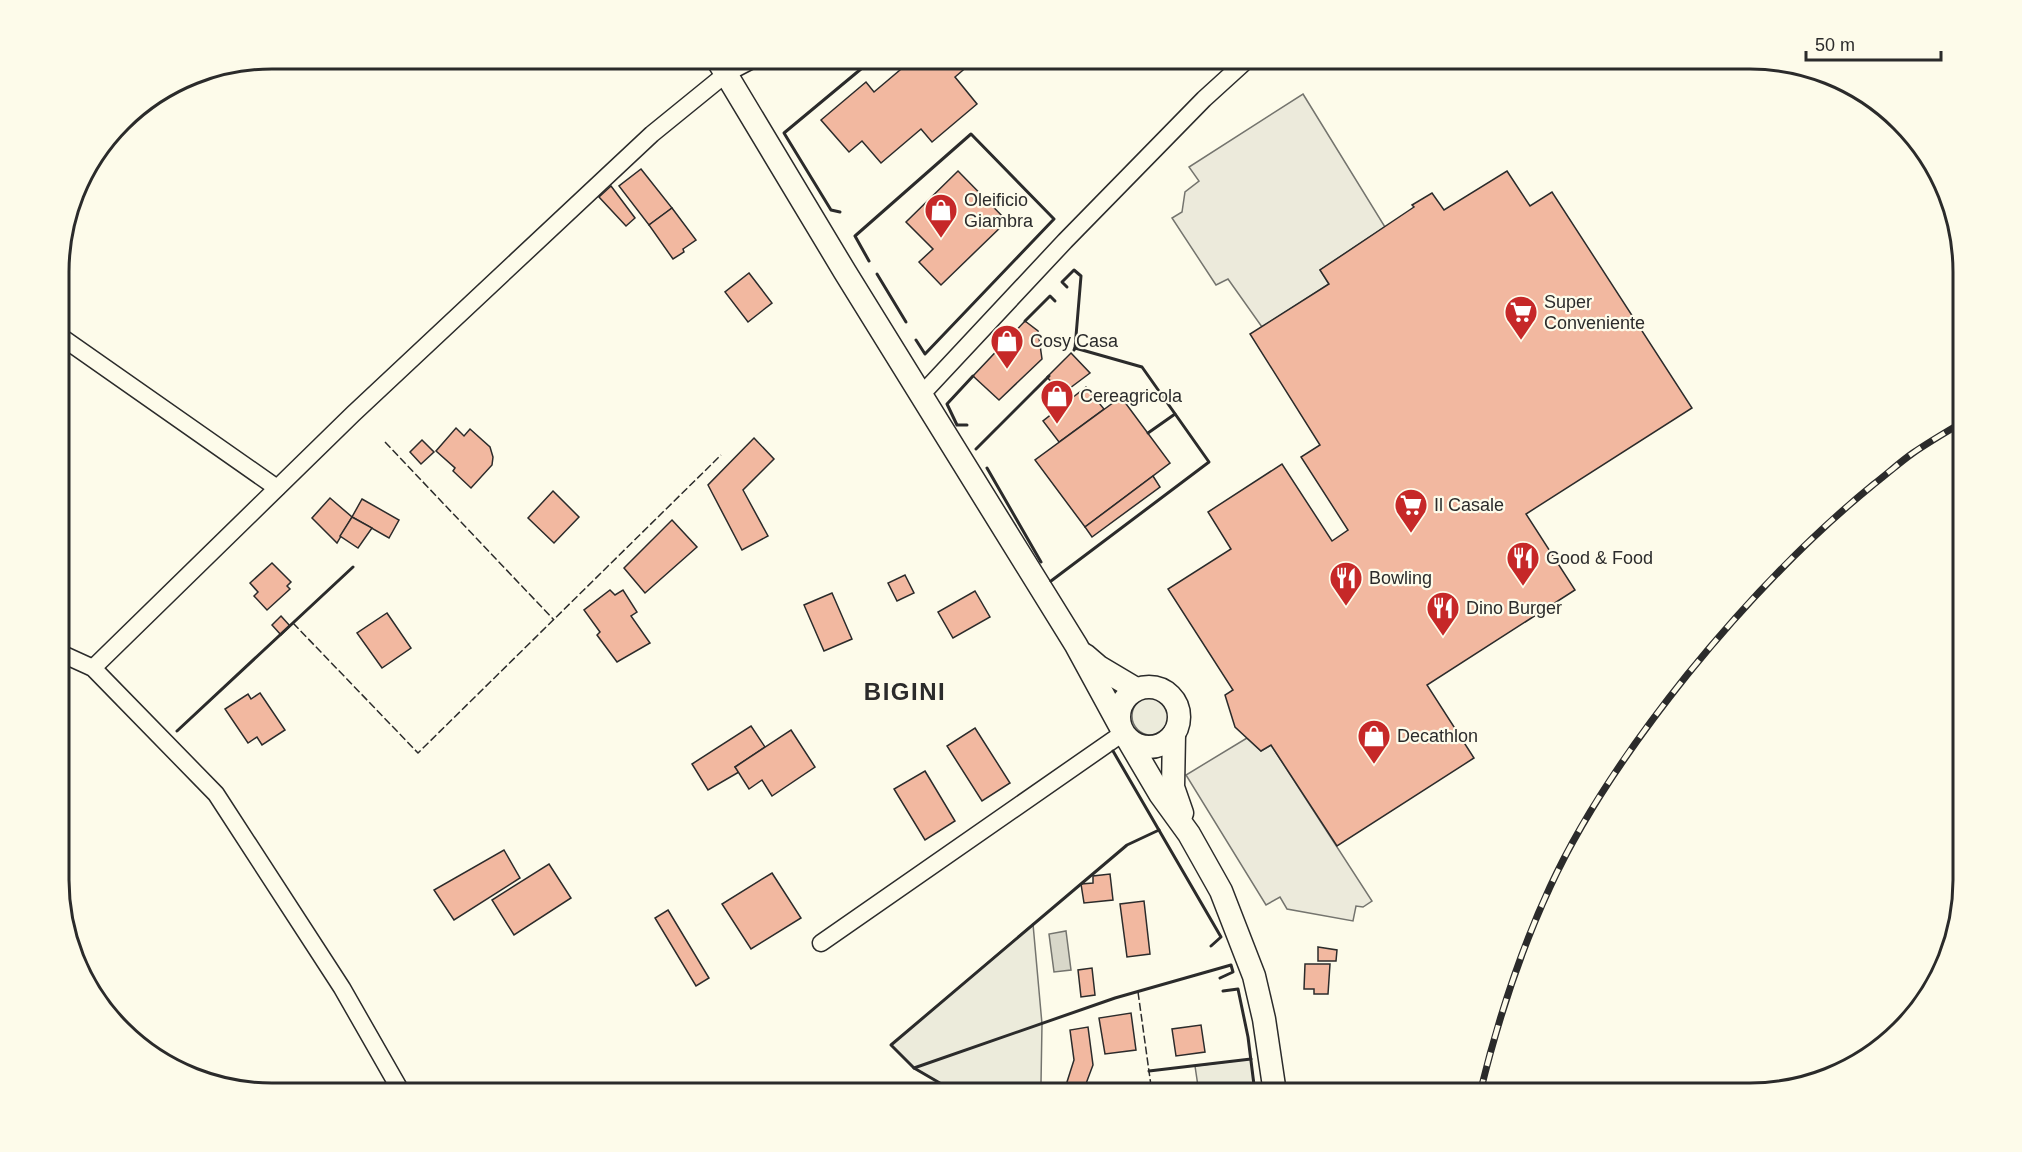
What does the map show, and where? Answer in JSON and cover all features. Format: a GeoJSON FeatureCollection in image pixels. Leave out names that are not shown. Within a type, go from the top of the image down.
{"type":"FeatureCollection","features":[{"type":"Feature","properties":{"kind":"main road"},"geometry":{"type":"LineString","coordinates":[[724,69],[844,272],[1076,645],[1160,795],[1189,834],[1221,891],[1254,976],[1264,1019],[1274,1083]]}},
{"type":"Feature","properties":{"kind":"main road"},"geometry":{"type":"LineString","coordinates":[[1076,645],[1099,667],[1136,689]]}},
{"type":"Feature","properties":{"kind":"main road"},"geometry":{"type":"LineString","coordinates":[[1174,734],[1160,745],[1142,747],[1123,732],[1118,713],[1121,703],[1136,689],[1148,686],[1158,687],[1173,698],[1178,707],[1179,718],[1174,734],[1173,787],[1189,834]]}},
{"type":"Feature","properties":{"kind":"street"},"geometry":{"type":"LineString","coordinates":[[93,668],[370,398],[719,69]]}},
{"type":"Feature","properties":{"kind":"street"},"geometry":{"type":"LineString","coordinates":[[921,395],[1065,241],[1188,115],[1236,69]]}},
{"type":"Feature","properties":{"kind":"street"},"geometry":{"type":"LineString","coordinates":[[69,342],[277,488]]}},
{"type":"Feature","properties":{"kind":"street"},"geometry":{"type":"LineString","coordinates":[[69,657],[93,668],[216,794],[342,988],[396,1083]]}},
{"type":"Feature","properties":{"kind":"street"},"geometry":{"type":"LineString","coordinates":[[821,943],[1123,732]]}},
{"type":"Feature","properties":{"kind":"shaded area"},"geometry":{"type":"Polygon","coordinates":[[[1303,94],[1385,227],[1320,270],[1329,284],[1262,327],[1228,279],[1216,285],[1172,218],[1182,212],[1185,192],[1199,181],[1189,167],[1303,94]]]}},
{"type":"Feature","properties":{"kind":"shaded area"},"geometry":{"type":"Polygon","coordinates":[[[1151,697],[1164,703],[1170,716],[1164,729],[1151,735],[1138,729],[1132,716],[1138,703],[1151,697]]]}},
{"type":"Feature","properties":{"kind":"shaded area"},"geometry":{"type":"Polygon","coordinates":[[[1247,738],[1261,751],[1271,745],[1372,901],[1363,907],[1356,906],[1353,921],[1287,909],[1280,897],[1266,905],[1186,775],[1247,738]]]}},
{"type":"Feature","properties":{"kind":"shaded area"},"geometry":{"type":"Polygon","coordinates":[[[1033,924],[1042,1024],[1041,1083],[940,1083],[914,1068],[891,1045],[1033,924]]]}},
{"type":"Feature","properties":{"kind":"shaded area"},"geometry":{"type":"Polygon","coordinates":[[[1066,931],[1071,970],[1054,972],[1049,934],[1066,931]]]}},
{"type":"Feature","properties":{"kind":"shaded area"},"geometry":{"type":"Polygon","coordinates":[[[1251,1059],[1254,1083],[1198,1083],[1195,1066],[1251,1059]]]}},
{"type":"Feature","properties":{"kind":"building"},"geometry":{"type":"Polygon","coordinates":[[[901,69],[964,69],[955,77],[977,104],[932,142],[921,129],[881,163],[862,141],[849,152],[821,120],[866,82],[874,92],[901,69]]]}},
{"type":"Feature","properties":{"kind":"building"},"geometry":{"type":"Polygon","coordinates":[[[641,169],[672,208],[649,225],[619,186],[641,169]]]}},
{"type":"Feature","properties":{"kind":"building"},"geometry":{"type":"Polygon","coordinates":[[[958,171],[1007,221],[941,285],[919,262],[933,249],[906,222],[958,171]]]}},
{"type":"Feature","properties":{"kind":"building"},"geometry":{"type":"Polygon","coordinates":[[[1507,171],[1530,206],[1552,192],[1692,408],[1526,514],[1575,590],[1427,685],[1474,758],[1337,846],[1271,745],[1261,751],[1235,727],[1225,695],[1233,690],[1168,589],[1231,549],[1208,512],[1282,464],[1332,541],[1348,530],[1301,457],[1320,445],[1250,334],[1329,284],[1320,270],[1414,207],[1412,205],[1432,193],[1444,210],[1507,171]]]}},
{"type":"Feature","properties":{"kind":"building"},"geometry":{"type":"Polygon","coordinates":[[[611,186],[635,218],[626,226],[599,197],[611,186]]]}},
{"type":"Feature","properties":{"kind":"building"},"geometry":{"type":"Polygon","coordinates":[[[672,208],[696,240],[673,259],[649,225],[672,208]]]}},
{"type":"Feature","properties":{"kind":"building"},"geometry":{"type":"Polygon","coordinates":[[[749,273],[772,303],[748,322],[725,292],[749,273]]]}},
{"type":"Feature","properties":{"kind":"building"},"geometry":{"type":"Polygon","coordinates":[[[1025,321],[1038,331],[1042,359],[999,400],[973,376],[1025,321]]]}},
{"type":"Feature","properties":{"kind":"building"},"geometry":{"type":"Polygon","coordinates":[[[1071,353],[1090,373],[1062,394],[1047,377],[1071,353]]]}},
{"type":"Feature","properties":{"kind":"building"},"geometry":{"type":"Polygon","coordinates":[[[1086,387],[1104,409],[1059,442],[1043,421],[1086,387]]]}},
{"type":"Feature","properties":{"kind":"building"},"geometry":{"type":"Polygon","coordinates":[[[1121,397],[1170,463],[1085,527],[1035,460],[1121,397]]]}},
{"type":"Feature","properties":{"kind":"building"},"geometry":{"type":"Polygon","coordinates":[[[456,428],[464,436],[470,429],[490,447],[493,457],[492,465],[471,488],[453,471],[455,468],[436,451],[456,428]]]}},
{"type":"Feature","properties":{"kind":"building"},"geometry":{"type":"Polygon","coordinates":[[[754,438],[774,459],[743,490],[768,536],[742,550],[708,485],[754,438]]]}},
{"type":"Feature","properties":{"kind":"building"},"geometry":{"type":"Polygon","coordinates":[[[422,440],[434,452],[421,464],[410,452],[422,440]]]}},
{"type":"Feature","properties":{"kind":"building"},"geometry":{"type":"Polygon","coordinates":[[[1153,476],[1160,487],[1092,537],[1085,527],[1153,476]]]}},
{"type":"Feature","properties":{"kind":"building"},"geometry":{"type":"Polygon","coordinates":[[[553,491],[579,517],[554,543],[528,518],[553,491]]]}},
{"type":"Feature","properties":{"kind":"building"},"geometry":{"type":"Polygon","coordinates":[[[330,498],[352,517],[337,543],[312,518],[330,498]]]}},
{"type":"Feature","properties":{"kind":"building"},"geometry":{"type":"Polygon","coordinates":[[[362,499],[399,520],[389,538],[352,517],[362,499]]]}},
{"type":"Feature","properties":{"kind":"building"},"geometry":{"type":"Polygon","coordinates":[[[352,517],[372,528],[358,548],[340,536],[352,517]]]}},
{"type":"Feature","properties":{"kind":"building"},"geometry":{"type":"Polygon","coordinates":[[[672,520],[697,547],[645,593],[624,568],[672,520]]]}},
{"type":"Feature","properties":{"kind":"building"},"geometry":{"type":"Polygon","coordinates":[[[272,563],[291,582],[287,586],[290,589],[267,610],[254,596],[258,592],[250,583],[272,563]]]}},
{"type":"Feature","properties":{"kind":"building"},"geometry":{"type":"Polygon","coordinates":[[[905,575],[914,593],[897,601],[888,583],[905,575]]]}},
{"type":"Feature","properties":{"kind":"building"},"geometry":{"type":"Polygon","coordinates":[[[610,590],[615,595],[623,590],[637,612],[631,616],[650,643],[617,662],[597,635],[600,632],[584,610],[610,590]]]}},
{"type":"Feature","properties":{"kind":"building"},"geometry":{"type":"Polygon","coordinates":[[[975,591],[990,617],[953,638],[938,612],[975,591]]]}},
{"type":"Feature","properties":{"kind":"building"},"geometry":{"type":"Polygon","coordinates":[[[832,593],[852,639],[824,651],[804,605],[832,593]]]}},
{"type":"Feature","properties":{"kind":"building"},"geometry":{"type":"Polygon","coordinates":[[[387,613],[411,648],[382,668],[357,633],[387,613]]]}},
{"type":"Feature","properties":{"kind":"building"},"geometry":{"type":"Polygon","coordinates":[[[281,616],[290,626],[281,635],[272,625],[281,616]]]}},
{"type":"Feature","properties":{"kind":"building"},"geometry":{"type":"Polygon","coordinates":[[[260,693],[285,730],[262,745],[257,737],[248,743],[225,709],[248,694],[251,699],[260,693]]]}},
{"type":"Feature","properties":{"kind":"building"},"geometry":{"type":"Polygon","coordinates":[[[751,726],[765,747],[735,767],[739,772],[708,790],[692,764],[751,726]]]}},
{"type":"Feature","properties":{"kind":"building"},"geometry":{"type":"Polygon","coordinates":[[[975,728],[1010,783],[982,801],[947,746],[975,728]]]}},
{"type":"Feature","properties":{"kind":"building"},"geometry":{"type":"Polygon","coordinates":[[[791,730],[815,767],[772,796],[762,780],[749,789],[735,767],[791,730]]]}},
{"type":"Feature","properties":{"kind":"building"},"geometry":{"type":"Polygon","coordinates":[[[925,771],[955,821],[925,840],[894,789],[925,771]]]}},
{"type":"Feature","properties":{"kind":"building"},"geometry":{"type":"Polygon","coordinates":[[[504,850],[520,878],[454,920],[434,890],[504,850]]]}},
{"type":"Feature","properties":{"kind":"building"},"geometry":{"type":"Polygon","coordinates":[[[549,864],[571,898],[514,935],[492,900],[549,864]]]}},
{"type":"Feature","properties":{"kind":"building"},"geometry":{"type":"Polygon","coordinates":[[[772,873],[801,918],[751,949],[722,904],[772,873]]]}},
{"type":"Feature","properties":{"kind":"building"},"geometry":{"type":"Polygon","coordinates":[[[1110,874],[1113,900],[1084,903],[1081,884],[1093,883],[1093,876],[1110,874]]]}},
{"type":"Feature","properties":{"kind":"building"},"geometry":{"type":"Polygon","coordinates":[[[1144,901],[1150,954],[1127,957],[1120,904],[1144,901]]]}},
{"type":"Feature","properties":{"kind":"building"},"geometry":{"type":"Polygon","coordinates":[[[668,910],[709,978],[696,986],[655,918],[668,910]]]}},
{"type":"Feature","properties":{"kind":"building"},"geometry":{"type":"Polygon","coordinates":[[[1318,947],[1337,950],[1336,961],[1318,961],[1318,947]]]}},
{"type":"Feature","properties":{"kind":"building"},"geometry":{"type":"Polygon","coordinates":[[[1305,964],[1330,964],[1328,994],[1314,994],[1314,989],[1304,989],[1305,964]]]}},
{"type":"Feature","properties":{"kind":"building"},"geometry":{"type":"Polygon","coordinates":[[[1092,968],[1095,995],[1081,997],[1078,970],[1092,968]]]}},
{"type":"Feature","properties":{"kind":"building"},"geometry":{"type":"Polygon","coordinates":[[[1131,1013],[1136,1050],[1105,1054],[1099,1018],[1131,1013]]]}},
{"type":"Feature","properties":{"kind":"building"},"geometry":{"type":"Polygon","coordinates":[[[1201,1025],[1205,1052],[1176,1056],[1172,1029],[1201,1025]]]}},
{"type":"Feature","properties":{"kind":"building"},"geometry":{"type":"Polygon","coordinates":[[[1088,1027],[1093,1065],[1086,1083],[1067,1083],[1074,1060],[1070,1030],[1088,1027]]]}},
{"type":"Feature","properties":{"kind":"railway"},"geometry":{"type":"LineString","coordinates":[[1483,1083],[1510,989],[1528,938],[1550,887],[1579,831],[1630,751],[1709,649],[1799,551],[1903,460],[1953,428]]}},
{"type":"Feature","properties":{"kind":"fence"},"geometry":{"type":"LineString","coordinates":[[385,442],[554,620]]}},
{"type":"Feature","properties":{"kind":"fence"},"geometry":{"type":"LineString","coordinates":[[293,623],[418,753],[721,455]]}},
{"type":"Feature","properties":{"kind":"fence"},"geometry":{"type":"LineString","coordinates":[[1138,992],[1151,1083]]}},
{"type":"Feature","properties":{"kind":"wall"},"geometry":{"type":"LineString","coordinates":[[840,212],[831,210],[784,133],[861,69]]}},
{"type":"Feature","properties":{"kind":"wall"},"geometry":{"type":"LineString","coordinates":[[869,261],[855,236],[971,134],[1054,219],[925,354],[916,340]]}},
{"type":"Feature","properties":{"kind":"wall"},"geometry":{"type":"LineString","coordinates":[[1067,287],[1062,282],[1074,270],[1081,276],[1074,350]]}},
{"type":"Feature","properties":{"kind":"wall"},"geometry":{"type":"LineString","coordinates":[[877,274],[906,322]]}},
{"type":"Feature","properties":{"kind":"wall"},"geometry":{"type":"LineString","coordinates":[[1025,321],[1050,296],[1055,301]]}},
{"type":"Feature","properties":{"kind":"wall"},"geometry":{"type":"LineString","coordinates":[[1051,581],[1209,462],[1142,367],[1075,348]]}},
{"type":"Feature","properties":{"kind":"wall"},"geometry":{"type":"LineString","coordinates":[[967,425],[957,425],[947,404],[973,376]]}},
{"type":"Feature","properties":{"kind":"wall"},"geometry":{"type":"LineString","coordinates":[[976,449],[1049,376]]}},
{"type":"Feature","properties":{"kind":"wall"},"geometry":{"type":"LineString","coordinates":[[1148,433],[1175,414]]}},
{"type":"Feature","properties":{"kind":"wall"},"geometry":{"type":"LineString","coordinates":[[987,468],[1041,562]]}},
{"type":"Feature","properties":{"kind":"wall"},"geometry":{"type":"LineString","coordinates":[[177,731],[353,567]]}},
{"type":"Feature","properties":{"kind":"wall"},"geometry":{"type":"LineString","coordinates":[[1113,751],[1221,937],[1211,946]]}},
{"type":"Feature","properties":{"kind":"wall"},"geometry":{"type":"LineString","coordinates":[[940,1083],[914,1068],[891,1045],[1127,845],[1159,830]]}},
{"type":"Feature","properties":{"kind":"wall"},"geometry":{"type":"LineString","coordinates":[[914,1068],[1115,998],[1231,965],[1233,972],[1220,978]]}},
{"type":"Feature","properties":{"kind":"wall"},"geometry":{"type":"LineString","coordinates":[[1223,991],[1238,989],[1248,1037],[1254,1083]]}},
{"type":"Feature","properties":{"kind":"wall"},"geometry":{"type":"LineString","coordinates":[[1149,1071],[1251,1059]]}},
{"type":"Feature","properties":{"kind":"place","name":"Oleificio Giambra"},"geometry":{"type":"Point","coordinates":[941,239]}},
{"type":"Feature","properties":{"kind":"place","name":"Super Conveniente"},"geometry":{"type":"Point","coordinates":[1521,341]}},
{"type":"Feature","properties":{"kind":"place","name":"Cosy Casa"},"geometry":{"type":"Point","coordinates":[1007,370]}},
{"type":"Feature","properties":{"kind":"place","name":"Cereagricola"},"geometry":{"type":"Point","coordinates":[1057,425]}},
{"type":"Feature","properties":{"kind":"place","name":"Il Casale"},"geometry":{"type":"Point","coordinates":[1411,534]}},
{"type":"Feature","properties":{"kind":"place","name":"Good & Food"},"geometry":{"type":"Point","coordinates":[1523,587]}},
{"type":"Feature","properties":{"kind":"place","name":"Bowling"},"geometry":{"type":"Point","coordinates":[1346,607]}},
{"type":"Feature","properties":{"kind":"place","name":"Dino Burger"},"geometry":{"type":"Point","coordinates":[1443,637]}},
{"type":"Feature","properties":{"kind":"place","name":"Decathlon"},"geometry":{"type":"Point","coordinates":[1374,765]}},
{"type":"Feature","properties":{"kind":"district","name":"BIGINI"},"geometry":{"type":"Point","coordinates":[905,692]}}]}
